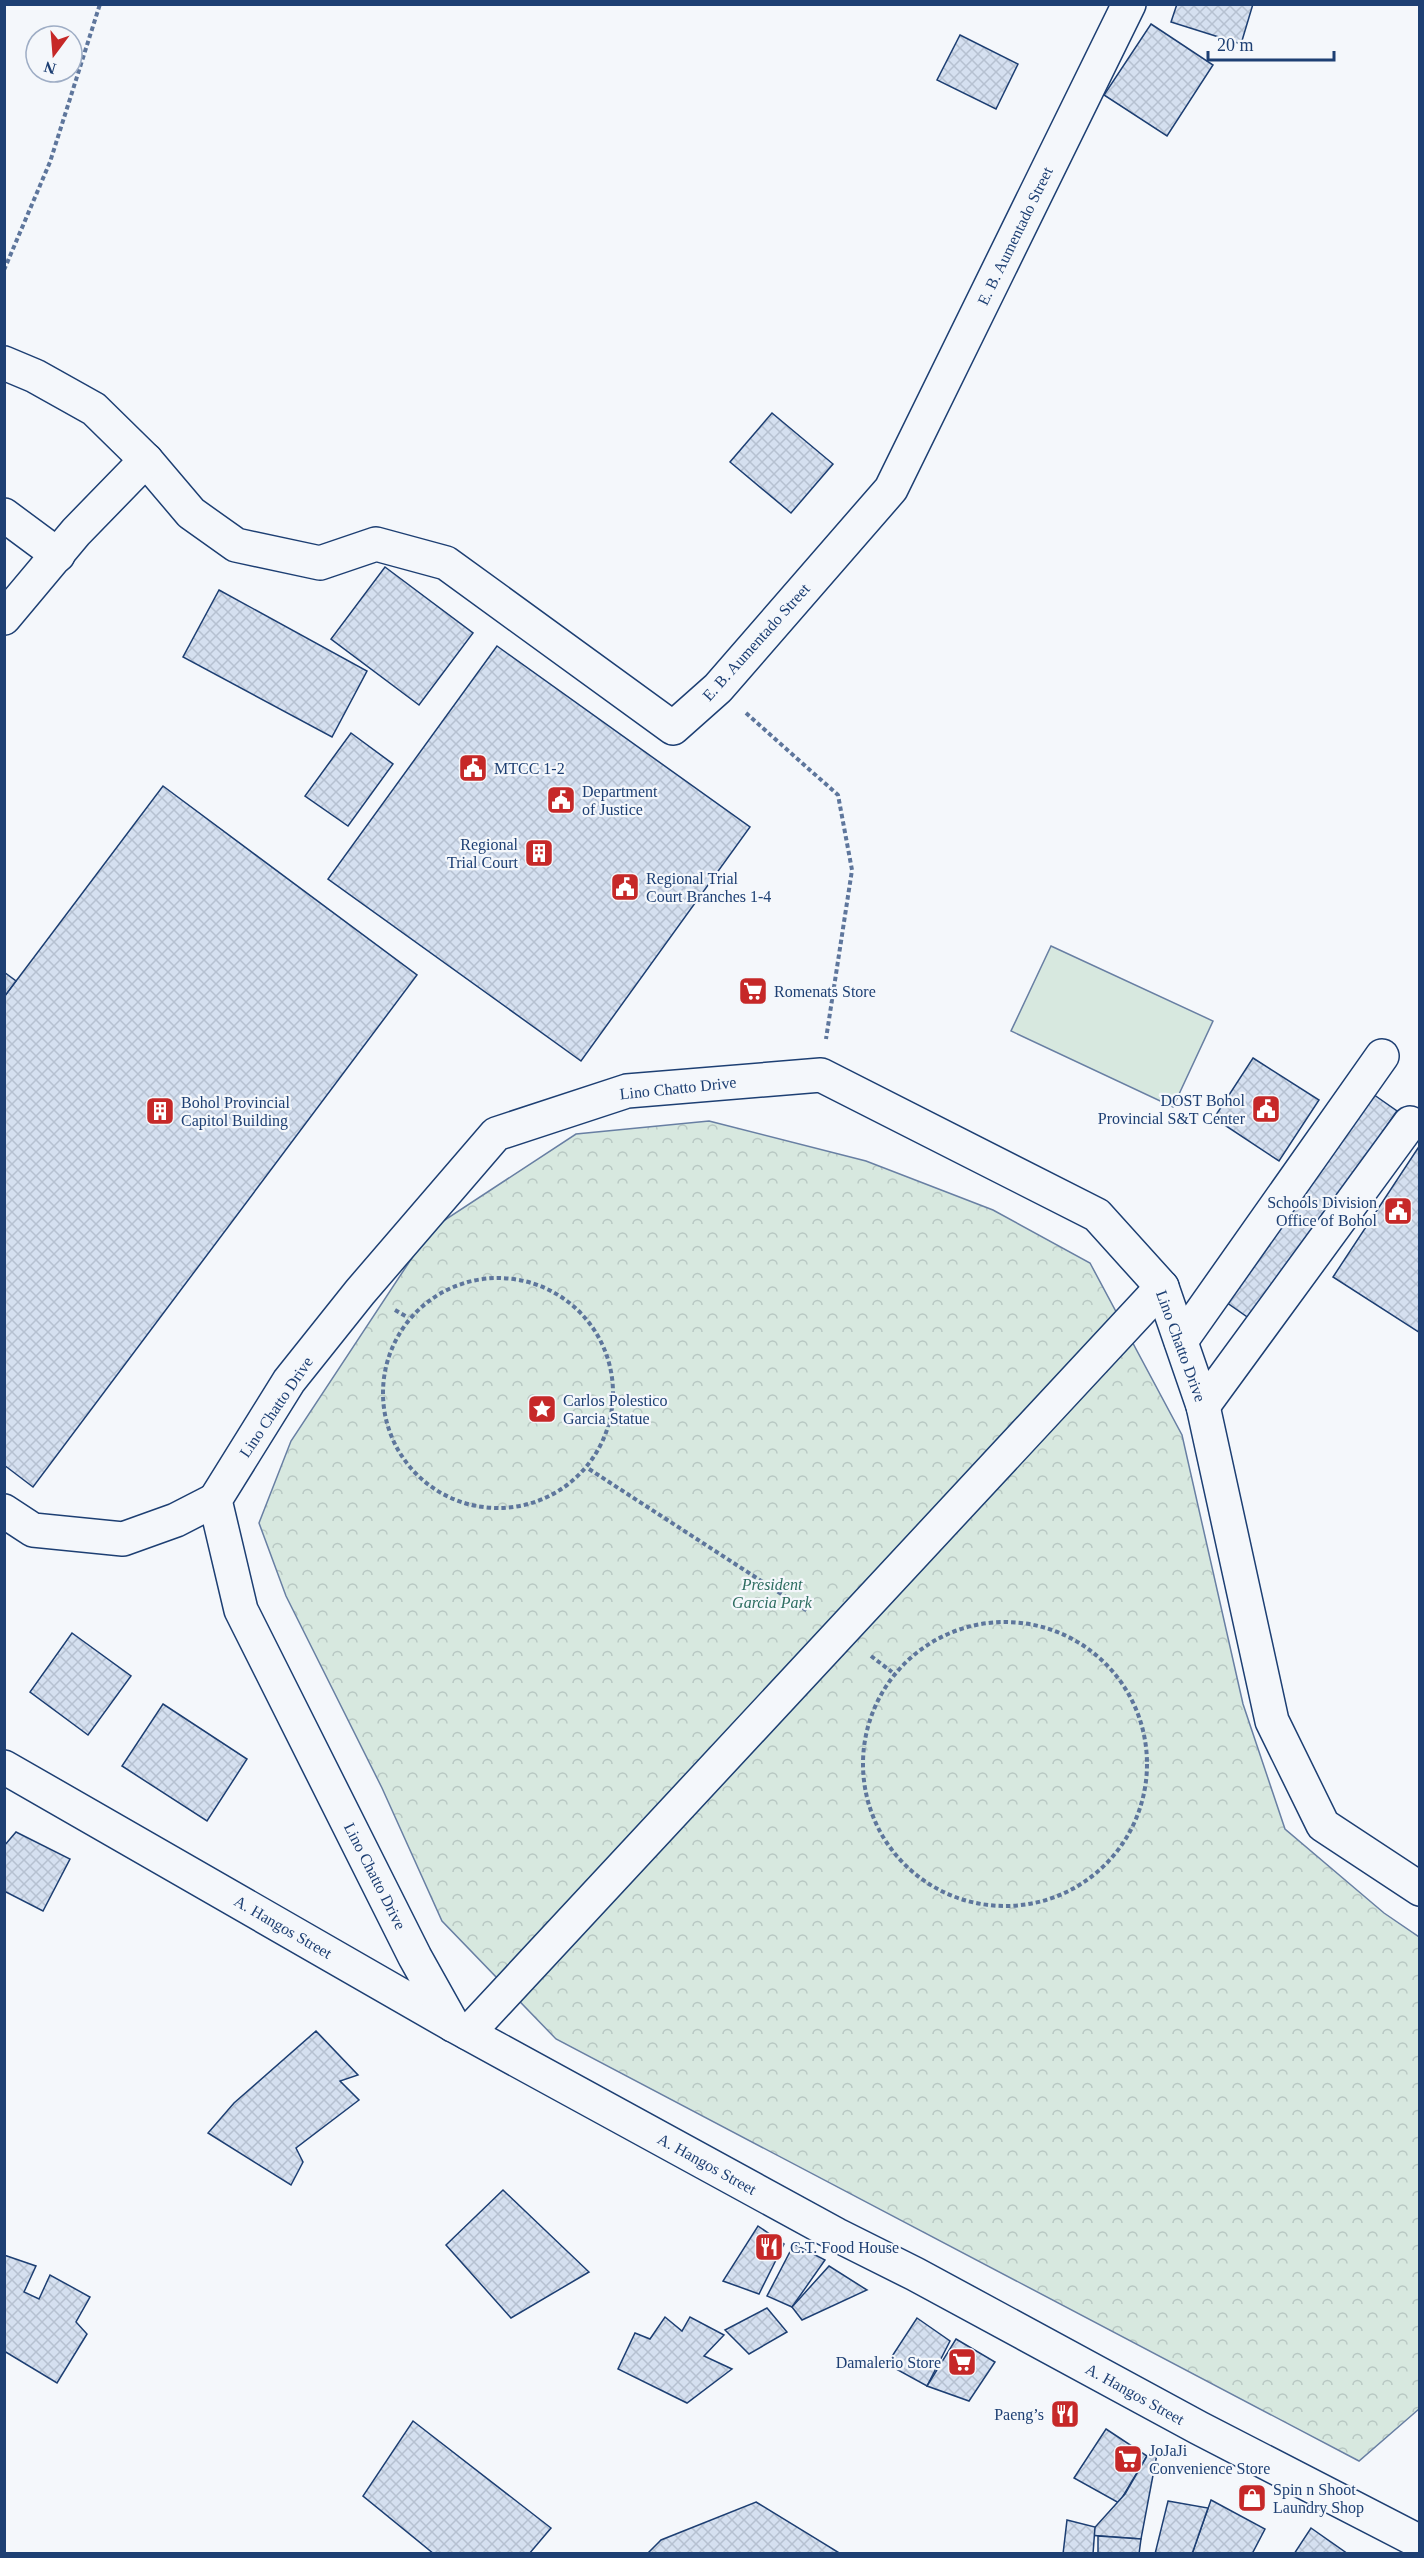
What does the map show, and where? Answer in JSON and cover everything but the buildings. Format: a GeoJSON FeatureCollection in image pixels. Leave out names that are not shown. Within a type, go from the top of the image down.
{"type":"FeatureCollection","features":[{"type":"Feature","properties":{"kind":"street","name":"E. B. Aumentado Street"},"geometry":{"type":"LineString","coordinates":[[146,460],[191,513],[236,545],[320,563],[375,544],[446,563],[673,728],[718,688],[891,489],[1129,4]]}},
{"type":"Feature","properties":{"kind":"street"},"geometry":{"type":"LineString","coordinates":[[4,363],[35,376],[94,409],[146,460],[76,532],[4,618]]}},
{"type":"Feature","properties":{"kind":"street"},"geometry":{"type":"LineString","coordinates":[[4,515],[58,555]]}},
{"type":"Feature","properties":{"kind":"street"},"geometry":{"type":"LineString","coordinates":[[1181,1341],[1382,1056]]}},
{"type":"Feature","properties":{"kind":"street","name":"Lino Chatto Drive"},"geometry":{"type":"LineString","coordinates":[[460,2029],[415,1957],[241,1610],[215,1500],[289,1381],[360,1292],[496,1134],[627,1091],[821,1075],[1097,1215],[1162,1287],[1181,1341],[1203,1406],[1272,1721],[1323,1825],[1419,1889]]}},
{"type":"Feature","properties":{"kind":"street"},"geometry":{"type":"LineString","coordinates":[[1203,1406],[1410,1123]]}},
{"type":"Feature","properties":{"kind":"street"},"geometry":{"type":"LineString","coordinates":[[460,2029],[841,1633],[1162,1287]]}},
{"type":"Feature","properties":{"kind":"street"},"geometry":{"type":"LineString","coordinates":[[4,1510],[33,1530],[123,1539],[176,1520],[215,1500]]}},
{"type":"Feature","properties":{"kind":"street","name":"A. Hangos Street"},"geometry":{"type":"LineString","coordinates":[[4,1767],[460,2029],[837,2235],[915,2274],[1199,2428],[1419,2542]]}},
{"type":"Feature","properties":{"kind":"path"},"geometry":{"type":"LineString","coordinates":[[4,270],[50,162],[100,4]]}},
{"type":"Feature","properties":{"kind":"path"},"geometry":{"type":"LineString","coordinates":[[718,688],[838,795],[852,870],[821,1075]]}},
{"type":"Feature","properties":{"kind":"path"},"geometry":{"type":"LineString","coordinates":[[519,1277],[574,1303],[609,1353],[610,1363],[614,1413],[589,1469],[538,1503],[478,1508],[422,1482],[387,1433],[382,1372],[408,1317],[458,1282],[519,1277]]}},
{"type":"Feature","properties":{"kind":"path"},"geometry":{"type":"LineString","coordinates":[[589,1469],[841,1633],[892,1672]]}},
{"type":"Feature","properties":{"kind":"path"},"geometry":{"type":"LineString","coordinates":[[1028,1621],[1097,1652],[1141,1713],[1148,1787],[1117,1856],[1056,1899],[981,1906],[912,1876],[869,1814],[862,1751],[861,1740],[892,1672],[953,1628],[1028,1621]]}},
{"type":"Feature","properties":{"kind":"green space"},"geometry":{"type":"Polygon","coordinates":[[[1051,946],[1213,1021],[1173,1107],[1011,1031],[1051,946]]]}},
{"type":"Feature","properties":{"kind":"green space","name":"President Garcia Park"},"geometry":{"type":"Polygon","coordinates":[[[709,1121],[866,1161],[993,1210],[1090,1263],[1182,1435],[1243,1704],[1285,1829],[1384,1913],[1419,1937],[1419,2409],[1359,2461],[556,2039],[442,1921],[382,1788],[286,1596],[259,1523],[291,1441],[431,1229],[576,1134],[709,1121]]]}},
{"type":"Feature","properties":{"kind":"place","name":"MTCC 1-2"},"geometry":{"type":"Point","coordinates":[473,768]}},
{"type":"Feature","properties":{"kind":"place","name":"Department of Justice"},"geometry":{"type":"Point","coordinates":[561,800]}},
{"type":"Feature","properties":{"kind":"place","name":"Regional Trial Court"},"geometry":{"type":"Point","coordinates":[539,853]}},
{"type":"Feature","properties":{"kind":"place","name":"Regional Trial Court Branches 1-4"},"geometry":{"type":"Point","coordinates":[625,887]}},
{"type":"Feature","properties":{"kind":"place","name":"Romenats Store"},"geometry":{"type":"Point","coordinates":[753,991]}},
{"type":"Feature","properties":{"kind":"place","name":"DOST Bohol Provincial S&T Center"},"geometry":{"type":"Point","coordinates":[1266,1109]}},
{"type":"Feature","properties":{"kind":"place","name":"Bohol Provincial Capitol Building"},"geometry":{"type":"Point","coordinates":[160,1111]}},
{"type":"Feature","properties":{"kind":"place","name":"Schools Division Office of Bohol"},"geometry":{"type":"Point","coordinates":[1398,1211]}},
{"type":"Feature","properties":{"kind":"place","name":"Carlos Polestico Garcia Statue"},"geometry":{"type":"Point","coordinates":[542,1409]}},
{"type":"Feature","properties":{"kind":"place","name":"C.T. Food House"},"geometry":{"type":"Point","coordinates":[769,2247]}},
{"type":"Feature","properties":{"kind":"place","name":"Damalerio Store"},"geometry":{"type":"Point","coordinates":[962,2362]}},
{"type":"Feature","properties":{"kind":"place","name":"Paeng’s"},"geometry":{"type":"Point","coordinates":[1065,2414]}},
{"type":"Feature","properties":{"kind":"place","name":"JoJaJi Convenience Store"},"geometry":{"type":"Point","coordinates":[1128,2459]}},
{"type":"Feature","properties":{"kind":"place","name":"Spin n Shoot Laundry Shop"},"geometry":{"type":"Point","coordinates":[1252,2498]}}]}
